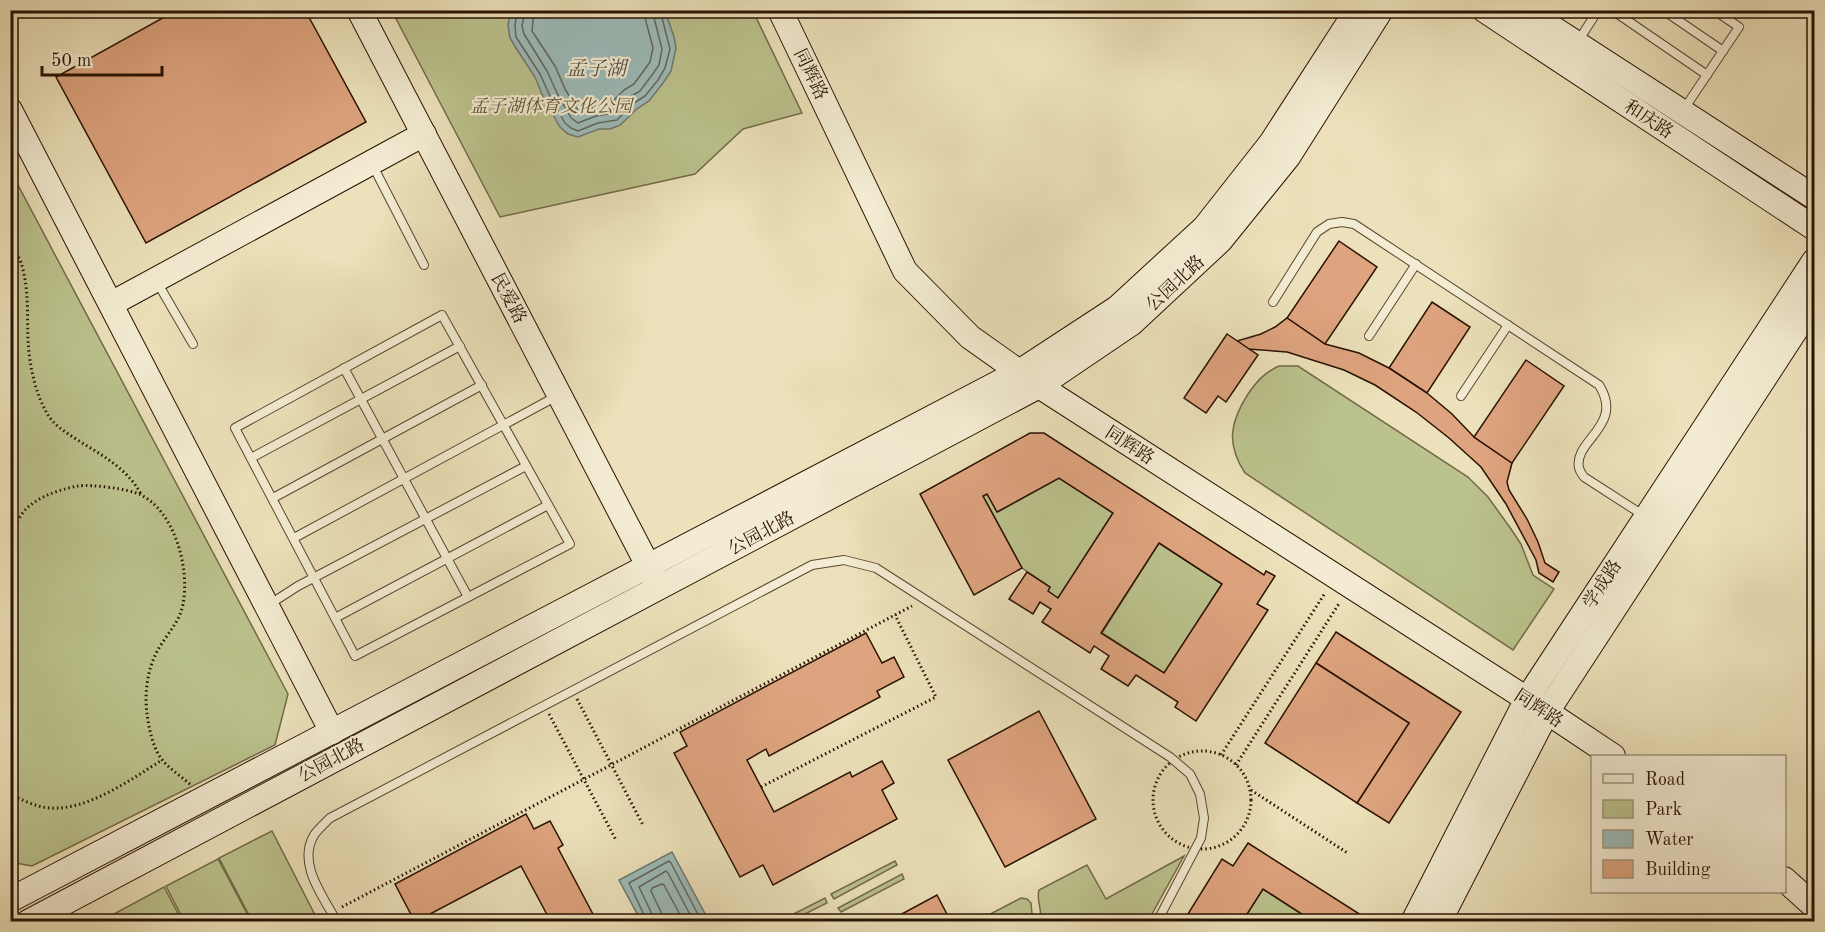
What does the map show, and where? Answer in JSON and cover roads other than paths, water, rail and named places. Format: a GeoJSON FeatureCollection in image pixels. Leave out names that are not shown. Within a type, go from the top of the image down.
{"type":"FeatureCollection","features":[{"type":"Feature","properties":{"kind":"main road","name":"民爱路"},"geometry":{"type":"LineString","coordinates":[[359,10],[653,576]]}},
{"type":"Feature","properties":{"kind":"main road","name":"同辉路"},"geometry":{"type":"LineString","coordinates":[[780,10],[905,271],[970,337],[1039,386],[1612,755]]}},
{"type":"Feature","properties":{"kind":"main road","name":"公园北路"},"geometry":{"type":"LineString","coordinates":[[28,921],[1019,372],[1117,308],[1205,227],[1271,143],[1357,10]]}},
{"type":"Feature","properties":{"kind":"main road","name":"公园北路"},"geometry":{"type":"LineString","coordinates":[[10,900],[332,732],[1039,386],[1132,323],[1220,241],[1288,157],[1382,10]]}},
{"type":"Feature","properties":{"kind":"main road","name":"和庆路"},"geometry":{"type":"LineString","coordinates":[[1484,10],[1675,122],[1815,197]]}},
{"type":"Feature","properties":{"kind":"main road","name":"和庆路"},"geometry":{"type":"LineString","coordinates":[[1525,10],[1576,44],[1815,228]]}},
{"type":"Feature","properties":{"kind":"main road"},"geometry":{"type":"LineString","coordinates":[[10,110],[332,732]]}},
{"type":"Feature","properties":{"kind":"main road"},"geometry":{"type":"LineString","coordinates":[[111,304],[424,134]]}},
{"type":"Feature","properties":{"kind":"main road","name":"学成路"},"geometry":{"type":"LineString","coordinates":[[1413,921],[1527,699],[1815,261]]}},
{"type":"Feature","properties":{"kind":"main road","name":"学成路"},"geometry":{"type":"LineString","coordinates":[[1439,921],[1547,712],[1815,302]]}},
{"type":"Feature","properties":{"kind":"main road"},"geometry":{"type":"LineString","coordinates":[[1786,880],[1815,906]]}},
{"type":"Feature","properties":{"kind":"lane"},"geometry":{"type":"LineString","coordinates":[[1576,44],[1598,10]]}},
{"type":"Feature","properties":{"kind":"lane"},"geometry":{"type":"LineString","coordinates":[[1612,10],[1707,75]]}},
{"type":"Feature","properties":{"kind":"lane"},"geometry":{"type":"LineString","coordinates":[[1663,10],[1723,51]]}},
{"type":"Feature","properties":{"kind":"lane"},"geometry":{"type":"LineString","coordinates":[[1675,122],[1738,27],[1714,10]]}},
{"type":"Feature","properties":{"kind":"lane"},"geometry":{"type":"LineString","coordinates":[[371,162],[424,265]]}},
{"type":"Feature","properties":{"kind":"lane"},"geometry":{"type":"LineString","coordinates":[[1273,302],[1317,232],[1329,224],[1342,222],[1354,224],[1599,385],[1606,395],[1608,408],[1604,420],[1580,456],[1579,468],[1584,477],[1646,517]]}},
{"type":"Feature","properties":{"kind":"lane"},"geometry":{"type":"LineString","coordinates":[[1369,336],[1416,264]]}},
{"type":"Feature","properties":{"kind":"lane"},"geometry":{"type":"LineString","coordinates":[[156,279],[193,344]]}},
{"type":"Feature","properties":{"kind":"lane"},"geometry":{"type":"LineString","coordinates":[[442,315],[460,346],[570,544],[355,656],[235,428],[442,315]]}},
{"type":"Feature","properties":{"kind":"lane"},"geometry":{"type":"LineString","coordinates":[[1461,396],[1508,325]]}},
{"type":"Feature","properties":{"kind":"lane"},"geometry":{"type":"LineString","coordinates":[[251,458],[460,346]]}},
{"type":"Feature","properties":{"kind":"lane"},"geometry":{"type":"LineString","coordinates":[[344,368],[468,597]]}},
{"type":"Feature","properties":{"kind":"lane"},"geometry":{"type":"LineString","coordinates":[[273,498],[482,385]]}},
{"type":"Feature","properties":{"kind":"lane"},"geometry":{"type":"LineString","coordinates":[[294,538],[560,395]]}},
{"type":"Feature","properties":{"kind":"lane"},"geometry":{"type":"LineString","coordinates":[[267,606],[315,578],[526,466]]}},
{"type":"Feature","properties":{"kind":"lane"},"geometry":{"type":"LineString","coordinates":[[335,618],[548,505]]}},
{"type":"Feature","properties":{"kind":"lane"},"geometry":{"type":"LineString","coordinates":[[333,918],[309,869],[308,850],[315,834],[330,818],[812,565],[844,560],[876,568],[1170,757],[1190,774],[1200,794],[1204,818],[1202,838],[1157,921]]}},
{"type":"Feature","properties":{"kind":"water","name":"孟子湖"},"geometry":{"type":"Polygon","coordinates":[[[511,11],[665,11],[676,48],[671,71],[649,101],[620,125],[610,129],[599,129],[578,137],[568,134],[560,127],[535,77],[510,38],[508,25],[511,11]]]}},
{"type":"Feature","properties":{"kind":"water"},"geometry":{"type":"Polygon","coordinates":[[[672,852],[709,921],[641,921],[619,880],[672,852]]]}},
{"type":"Feature","properties":{"kind":"park label","name":"孟子湖体育文化公园"},"geometry":{"type":"Point","coordinates":[551,106]}}]}
